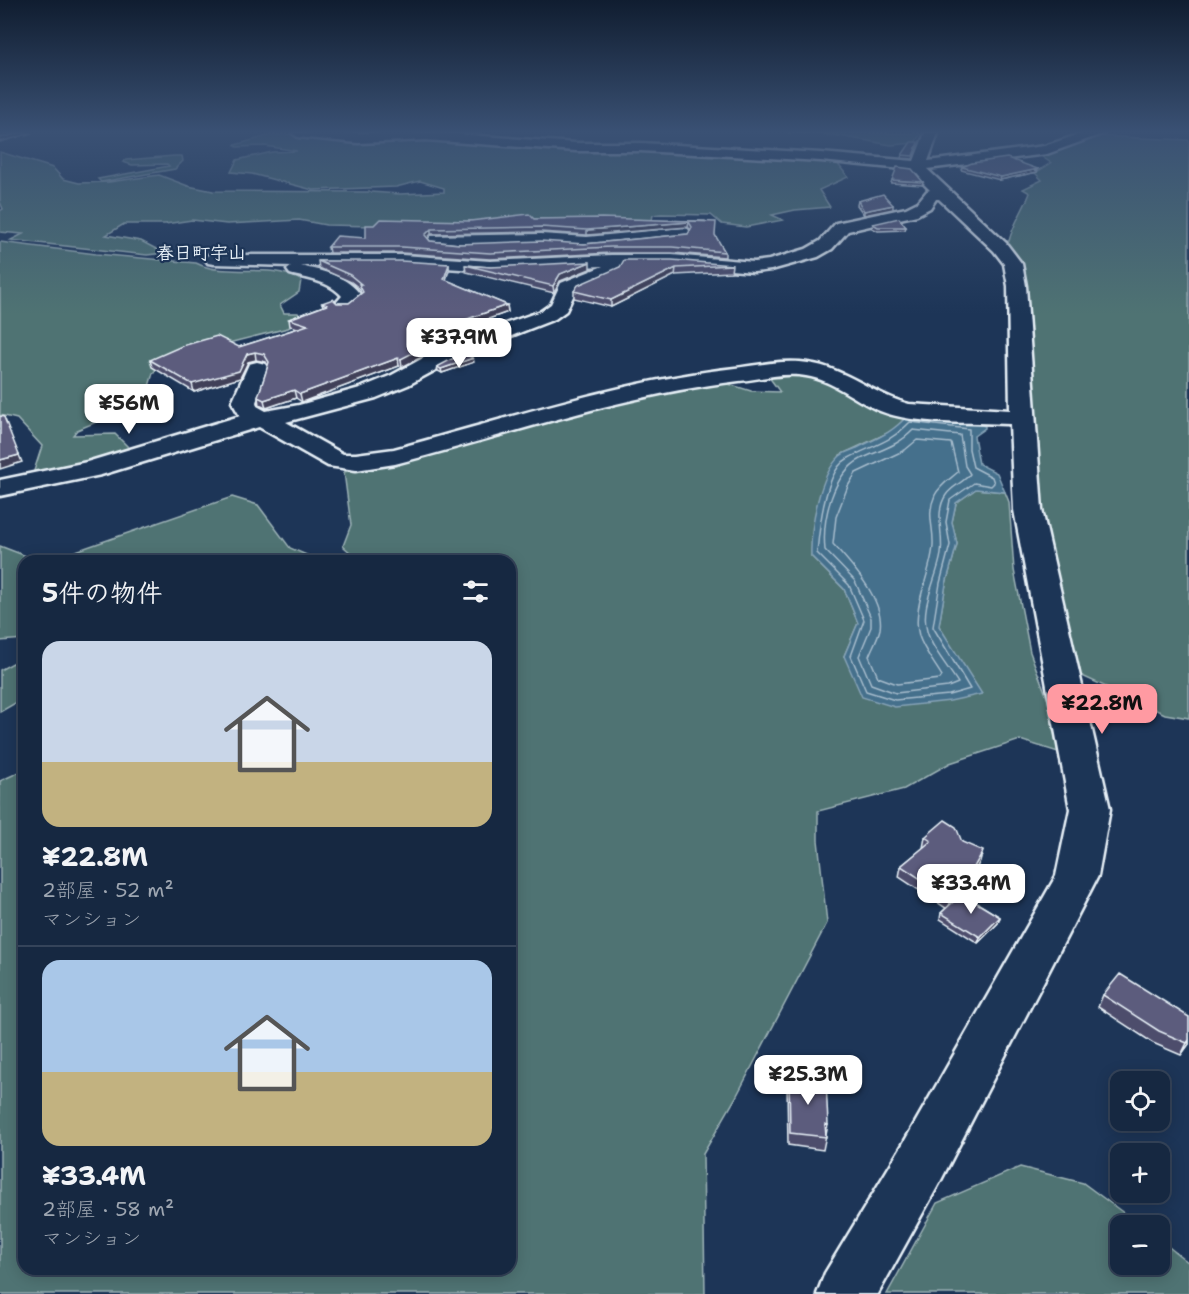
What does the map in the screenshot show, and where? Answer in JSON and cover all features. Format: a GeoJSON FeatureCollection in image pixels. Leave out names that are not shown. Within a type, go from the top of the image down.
{"type":"FeatureCollection","features":[{"type":"Feature","properties":{"kind":"street"},"geometry":{"type":"LineString","coordinates":[[345,304],[352,297],[348,289],[324,278],[292,269],[213,262],[214,259],[383,260],[490,266],[672,260],[743,266],[771,265],[812,253],[826,244],[842,227],[911,212],[924,206],[932,194],[942,194],[1000,247],[1013,264],[1017,286],[1028,510],[1090,809],[1077,876],[922,1162],[846,1294]]}},
{"type":"Feature","properties":{"kind":"street"},"geometry":{"type":"LineString","coordinates":[[437,240],[460,242],[541,239],[584,241],[682,233]]}},
{"type":"Feature","properties":{"kind":"street"},"geometry":{"type":"LineString","coordinates":[[584,241],[588,261]]}},
{"type":"Feature","properties":{"kind":"street"},"geometry":{"type":"LineString","coordinates":[[342,252],[384,257],[383,260]]}},
{"type":"Feature","properties":{"kind":"street"},"geometry":{"type":"LineString","coordinates":[[0,488],[92,469],[244,422],[302,412],[368,393],[400,381],[457,349],[548,315],[559,308],[568,287],[631,261]]}},
{"type":"Feature","properties":{"kind":"street"},"geometry":{"type":"LineString","coordinates":[[257,369],[244,402],[247,410],[337,461],[356,462],[395,456],[690,380],[786,369],[807,369],[827,375],[889,406],[909,411],[1022,418]]}},
{"type":"Feature","properties":{"kind":"green space"},"geometry":{"type":"Polygon","coordinates":[[[0,193],[821,193],[830,207],[795,210],[772,215],[783,220],[746,227],[722,224],[711,215],[661,214],[653,215],[652,220],[375,226],[326,225],[299,220],[227,224],[192,220],[165,224],[124,224],[106,235],[141,241],[164,253],[147,255],[11,240],[23,234],[0,232],[0,211],[3,209],[0,193]]]}},
{"type":"Feature","properties":{"kind":"green space"},"geometry":{"type":"Polygon","coordinates":[[[1030,193],[1189,193],[1189,718],[1165,714],[1080,675],[1036,510],[1034,426],[1000,241],[1009,241],[1030,193]]]}},
{"type":"Feature","properties":{"kind":"green space"},"geometry":{"type":"Polygon","coordinates":[[[0,242],[196,263],[221,270],[261,270],[288,274],[301,280],[299,292],[280,305],[284,313],[298,313],[303,320],[288,328],[189,353],[161,364],[153,373],[147,393],[163,403],[122,411],[77,430],[73,435],[115,434],[132,451],[61,473],[33,474],[42,446],[17,419],[0,415],[0,242]]]}},
{"type":"Feature","properties":{"kind":"green space"},"geometry":{"type":"Polygon","coordinates":[[[766,373],[810,375],[883,410],[907,416],[894,430],[840,455],[811,556],[844,589],[858,623],[844,656],[956,655],[939,626],[946,584],[957,544],[952,522],[956,503],[976,489],[1005,492],[1009,502],[1014,570],[1030,652],[1048,700],[1058,752],[1020,740],[950,763],[904,789],[818,811],[818,840],[827,923],[735,1099],[703,1154],[705,1294],[0,1294],[0,781],[18,773],[18,1275],[516,1275],[516,555],[353,555],[343,546],[351,525],[344,472],[644,394],[719,381],[751,391],[780,392],[766,373]]]}},
{"type":"Feature","properties":{"kind":"green space"},"geometry":{"type":"Polygon","coordinates":[[[232,497],[258,505],[290,548],[306,555],[64,555],[232,497]]]}},
{"type":"Feature","properties":{"kind":"green space"},"geometry":{"type":"Polygon","coordinates":[[[0,546],[23,555],[18,555],[18,640],[0,641],[0,546]]]}},
{"type":"Feature","properties":{"kind":"green space"},"geometry":{"type":"Polygon","coordinates":[[[18,660],[18,702],[0,712],[0,670],[18,660]]]}},
{"type":"Feature","properties":{"kind":"green space"},"geometry":{"type":"Polygon","coordinates":[[[1020,1167],[1083,1183],[1126,1215],[1110,1215],[1110,1275],[1170,1275],[1170,1248],[1189,1263],[1189,1294],[887,1294],[937,1203],[1020,1167]]]}},
{"type":"Feature","properties":{"kind":"water"},"geometry":{"type":"Polygon","coordinates":[[[907,416],[965,421],[985,426],[974,436],[979,464],[997,473],[1005,492],[976,489],[956,503],[952,522],[957,544],[946,584],[939,626],[982,694],[950,701],[895,707],[862,697],[844,656],[858,623],[844,589],[811,556],[811,545],[817,503],[826,476],[833,465],[846,452],[884,435],[907,416]]]}},
{"type":"Feature","properties":{"kind":"building"},"geometry":{"type":"Polygon","coordinates":[[[883,194],[893,205],[864,211],[858,201],[883,194]]]}},
{"type":"Feature","properties":{"kind":"building"},"geometry":{"type":"Polygon","coordinates":[[[529,214],[534,219],[602,218],[716,222],[715,235],[725,252],[672,247],[611,247],[490,253],[402,247],[328,247],[337,236],[366,238],[366,225],[374,225],[380,219],[470,221],[529,214]],[[689,222],[587,230],[541,227],[431,229],[425,235],[430,241],[459,244],[541,241],[584,244],[688,234],[692,227],[689,222]]]}},
{"type":"Feature","properties":{"kind":"building"},"geometry":{"type":"Polygon","coordinates":[[[899,218],[906,227],[878,227],[873,224],[899,218]]]}},
{"type":"Feature","properties":{"kind":"building"},"geometry":{"type":"Polygon","coordinates":[[[624,260],[672,260],[732,265],[676,268],[611,300],[574,291],[578,285],[620,267],[624,260]]]}},
{"type":"Feature","properties":{"kind":"building"},"geometry":{"type":"Polygon","coordinates":[[[318,261],[401,261],[449,264],[444,279],[507,305],[448,326],[455,330],[451,331],[454,332],[401,359],[398,358],[300,394],[294,390],[264,400],[258,397],[269,362],[264,354],[255,352],[247,354],[239,371],[192,384],[150,360],[182,346],[217,336],[239,347],[308,325],[289,319],[327,305],[322,303],[333,299],[337,303],[349,303],[363,292],[359,284],[361,284],[350,275],[318,261]]]}},
{"type":"Feature","properties":{"kind":"building"},"geometry":{"type":"Polygon","coordinates":[[[590,262],[560,274],[553,286],[465,265],[490,267],[590,262]]]}},
{"type":"Feature","properties":{"kind":"building"},"geometry":{"type":"Polygon","coordinates":[[[463,353],[473,358],[441,369],[437,367],[463,353]]]}},
{"type":"Feature","properties":{"kind":"building"},"geometry":{"type":"Polygon","coordinates":[[[0,416],[4,417],[19,455],[0,460],[0,416]]]}},
{"type":"Feature","properties":{"kind":"building"},"geometry":{"type":"Polygon","coordinates":[[[945,820],[956,827],[962,842],[983,851],[974,867],[980,872],[951,899],[901,866],[931,841],[925,837],[945,820]]]}},
{"type":"Feature","properties":{"kind":"building"},"geometry":{"type":"Polygon","coordinates":[[[962,894],[1000,917],[980,937],[941,913],[962,894]]]}},
{"type":"Feature","properties":{"kind":"building"},"geometry":{"type":"Polygon","coordinates":[[[1120,974],[1189,1017],[1187,1043],[1159,1031],[1103,995],[1120,974]]]}},
{"type":"Feature","properties":{"kind":"building"},"geometry":{"type":"Polygon","coordinates":[[[789,1076],[826,1080],[828,1125],[825,1124],[826,1137],[790,1133],[789,1076]]]}},
{"type":"Feature","properties":{"kind":"district","name":"春日町宇山"},"geometry":{"type":"Point","coordinates":[201,253]}}]}
